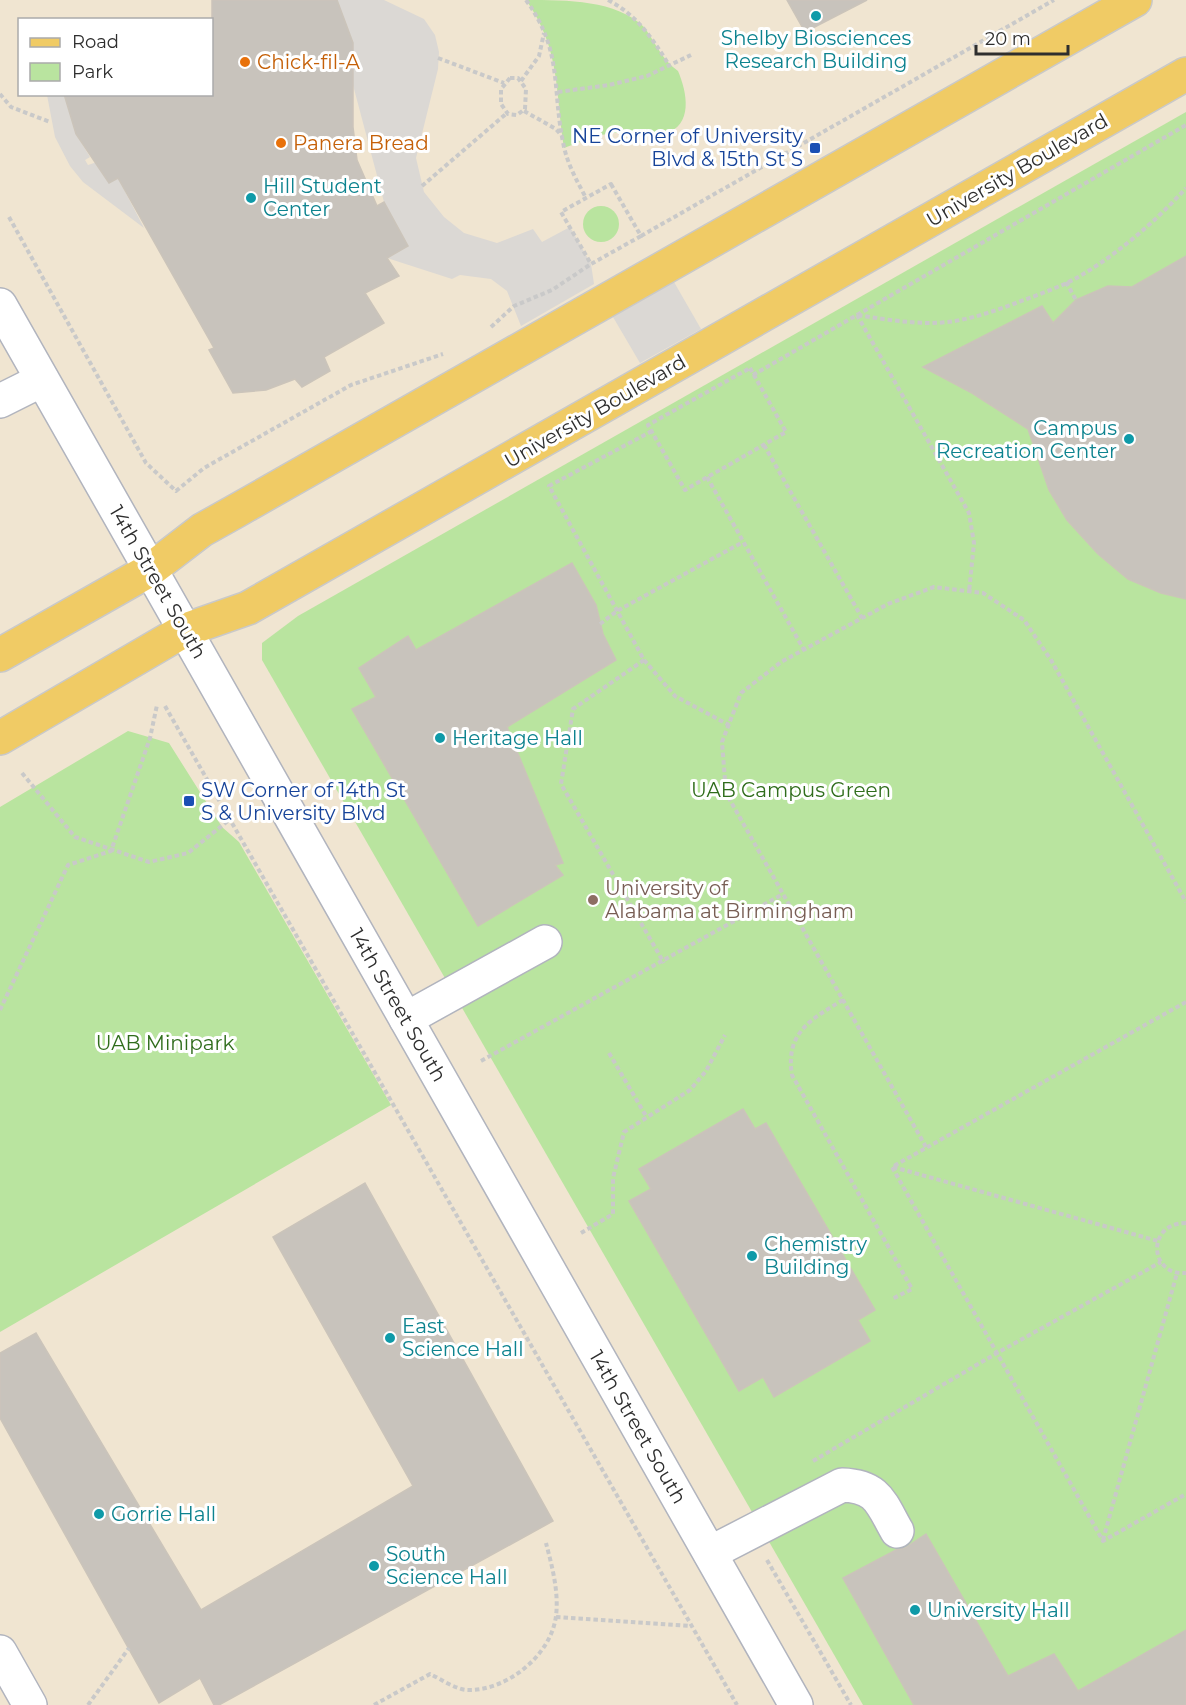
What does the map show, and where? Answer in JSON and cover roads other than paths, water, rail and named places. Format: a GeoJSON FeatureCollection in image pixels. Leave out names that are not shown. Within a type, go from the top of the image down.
{"type":"FeatureCollection","features":[{"type":"Feature","properties":{"kind":"main road"},"geometry":{"type":"LineString","coordinates":[[0,655],[150,570],[202,530],[1135,0]]}},
{"type":"Feature","properties":{"kind":"main road","name":"University Boulevard"},"geometry":{"type":"LineString","coordinates":[[0,738],[185,630],[248,608],[1186,74]]}},
{"type":"Feature","properties":{"kind":"street","name":"14th Street South"},"geometry":{"type":"LineString","coordinates":[[0,305],[796,1705]]}},
{"type":"Feature","properties":{"kind":"street"},"geometry":{"type":"LineString","coordinates":[[0,401],[42,380]]}},
{"type":"Feature","properties":{"kind":"street"},"geometry":{"type":"LineString","coordinates":[[406,1019],[545,942]]}},
{"type":"Feature","properties":{"kind":"street"},"geometry":{"type":"LineString","coordinates":[[710,1553],[842,1485],[859,1486],[876,1494],[897,1531]]}},
{"type":"Feature","properties":{"kind":"street"},"geometry":{"type":"LineString","coordinates":[[0,1652],[30,1705]]}},
{"type":"Feature","properties":{"kind":"place","name":"Shelby Biosciences Research Building"},"geometry":{"type":"Point","coordinates":[816,16]}},
{"type":"Feature","properties":{"kind":"place","name":"Chick-fil-A"},"geometry":{"type":"Point","coordinates":[245,62]}},
{"type":"Feature","properties":{"kind":"place","name":"Panera Bread"},"geometry":{"type":"Point","coordinates":[281,143]}},
{"type":"Feature","properties":{"kind":"place","name":"NE Corner of University Blvd & 15th St S"},"geometry":{"type":"Point","coordinates":[815,148]}},
{"type":"Feature","properties":{"kind":"place","name":"Hill Student Center"},"geometry":{"type":"Point","coordinates":[251,198]}},
{"type":"Feature","properties":{"kind":"place","name":"Campus Recreation Center"},"geometry":{"type":"Point","coordinates":[1129,439]}},
{"type":"Feature","properties":{"kind":"place","name":"Heritage Hall"},"geometry":{"type":"Point","coordinates":[440,738]}},
{"type":"Feature","properties":{"kind":"place","name":"SW Corner of 14th St S & University Blvd"},"geometry":{"type":"Point","coordinates":[189,801]}},
{"type":"Feature","properties":{"kind":"place","name":"University of Alabama at Birmingham"},"geometry":{"type":"Point","coordinates":[593,900]}},
{"type":"Feature","properties":{"kind":"place","name":"Chemistry Building"},"geometry":{"type":"Point","coordinates":[752,1256]}},
{"type":"Feature","properties":{"kind":"place","name":"East Science Hall"},"geometry":{"type":"Point","coordinates":[390,1338]}},
{"type":"Feature","properties":{"kind":"place","name":"Gorrie Hall"},"geometry":{"type":"Point","coordinates":[99,1514]}},
{"type":"Feature","properties":{"kind":"place","name":"South Science Hall"},"geometry":{"type":"Point","coordinates":[374,1566]}},
{"type":"Feature","properties":{"kind":"place","name":"University Hall"},"geometry":{"type":"Point","coordinates":[915,1610]}},
{"type":"Feature","properties":{"kind":"park label","name":"UAB Campus Green"},"geometry":{"type":"Point","coordinates":[791,790]}},
{"type":"Feature","properties":{"kind":"park label","name":"UAB Minipark"},"geometry":{"type":"Point","coordinates":[165,1043]}}]}
